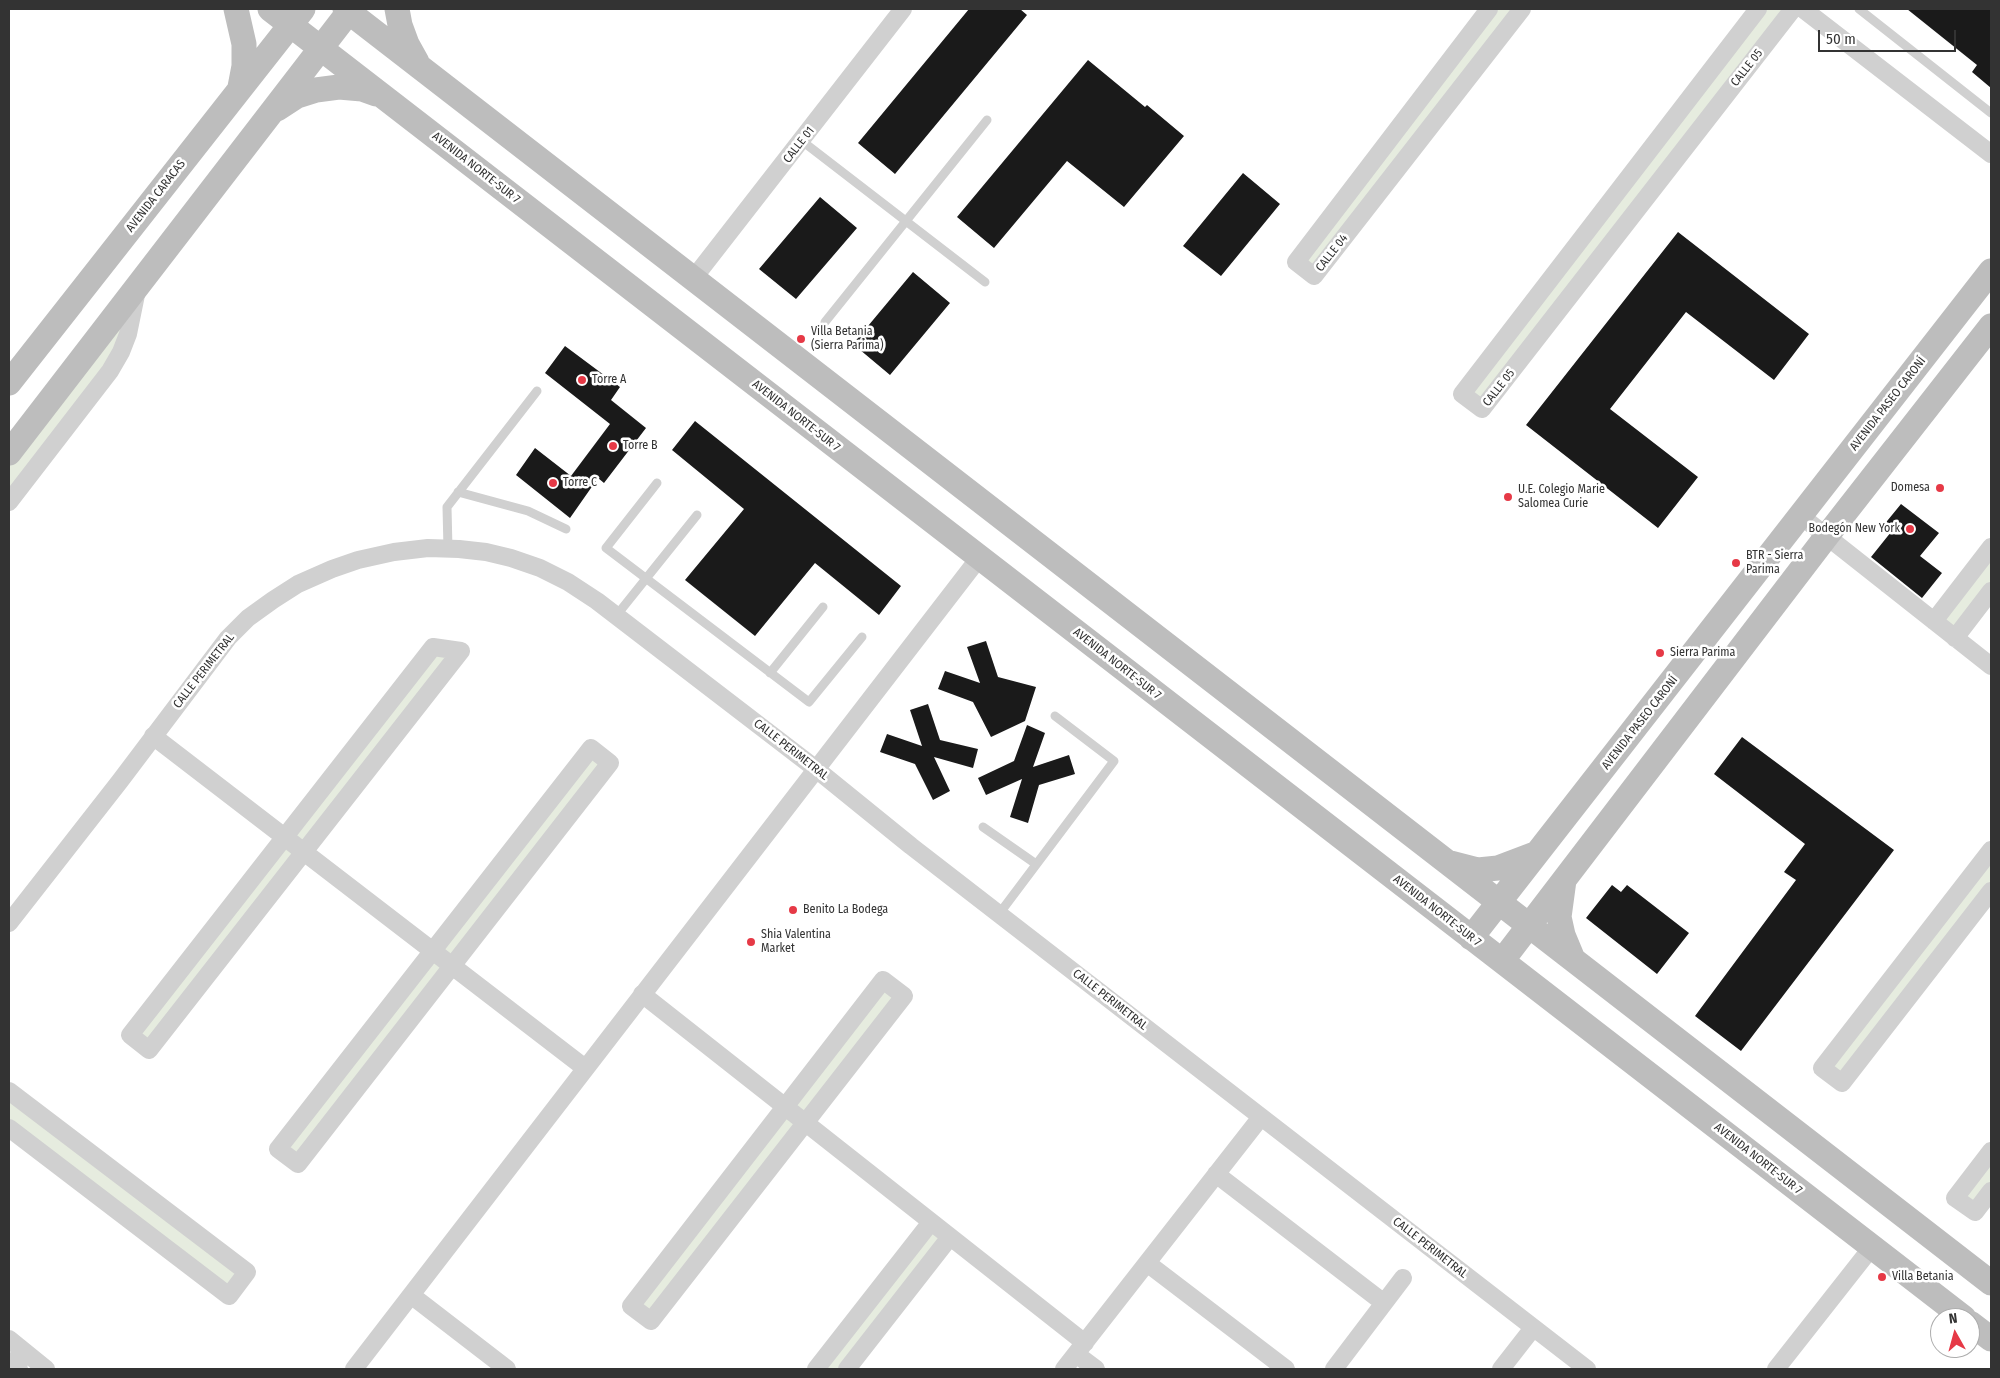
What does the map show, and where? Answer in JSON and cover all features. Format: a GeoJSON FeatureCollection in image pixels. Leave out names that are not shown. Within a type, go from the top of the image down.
{"type":"FeatureCollection","features":[{"type":"Feature","properties":{"kind":"main road"},"geometry":{"type":"LineString","coordinates":[[236,9],[244,44],[244,66],[239,89]]}},
{"type":"Feature","properties":{"kind":"main road","name":"AVENIDA NORTE-SUR 7"},"geometry":{"type":"LineString","coordinates":[[270,9],[297,17],[321,47],[384,97],[1951,1308]]}},
{"type":"Feature","properties":{"kind":"main road"},"geometry":{"type":"LineString","coordinates":[[397,9],[400,25],[407,44],[419,67]]}},
{"type":"Feature","properties":{"kind":"main road"},"geometry":{"type":"LineString","coordinates":[[9,453],[348,10],[693,280],[1014,526],[1991,1283]]}},
{"type":"Feature","properties":{"kind":"main road","name":"AVENIDA CARACAS"},"geometry":{"type":"LineString","coordinates":[[9,383],[297,17]]}},
{"type":"Feature","properties":{"kind":"main road"},"geometry":{"type":"LineString","coordinates":[[269,115],[297,96],[316,90],[339,87],[362,89],[384,97]]}},
{"type":"Feature","properties":{"kind":"main road","name":"AVENIDA PASEO CARONÍ"},"geometry":{"type":"LineString","coordinates":[[1471,938],[1802,516],[1991,271]]}},
{"type":"Feature","properties":{"kind":"main road"},"geometry":{"type":"LineString","coordinates":[[1502,961],[1826,537],[1991,326]]}},
{"type":"Feature","properties":{"kind":"main road"},"geometry":{"type":"LineString","coordinates":[[1443,860],[1478,870],[1498,868],[1516,863],[1538,853]]}},
{"type":"Feature","properties":{"kind":"main road"},"geometry":{"type":"LineString","coordinates":[[1564,880],[1559,917],[1562,935],[1574,961]]}},
{"type":"Feature","properties":{"kind":"main road"},"geometry":{"type":"LineString","coordinates":[[1980,1331],[1991,1339]]}},
{"type":"Feature","properties":{"kind":"street","name":"CALLE 01"},"geometry":{"type":"LineString","coordinates":[[693,280],[903,9]]}},
{"type":"Feature","properties":{"kind":"street","name":"CALLE 04"},"geometry":{"type":"LineString","coordinates":[[1489,9],[1296,262],[1314,276],[1522,9]]}},
{"type":"Feature","properties":{"kind":"street","name":"CALLE 05"},"geometry":{"type":"LineString","coordinates":[[1758,9],[1462,394],[1482,409],[1793,9]]}},
{"type":"Feature","properties":{"kind":"street"},"geometry":{"type":"LineString","coordinates":[[1803,9],[1991,154]]}},
{"type":"Feature","properties":{"kind":"street"},"geometry":{"type":"LineString","coordinates":[[9,502],[110,371],[121,352],[128,334],[138,285]]}},
{"type":"Feature","properties":{"kind":"street"},"geometry":{"type":"LineString","coordinates":[[1802,516],[1826,537],[1991,666]]}},
{"type":"Feature","properties":{"kind":"street"},"geometry":{"type":"LineString","coordinates":[[1934,621],[1991,547]]}},
{"type":"Feature","properties":{"kind":"street","name":"CALLE PERIMETRAL"},"geometry":{"type":"LineString","coordinates":[[9,923],[228,638],[248,618],[298,584],[358,560],[394,552],[428,548],[486,552],[511,558],[540,568],[568,582],[616,616],[816,769],[999,914],[1587,1369]]}},
{"type":"Feature","properties":{"kind":"street"},"geometry":{"type":"LineString","coordinates":[[354,1369],[979,558]]}},
{"type":"Feature","properties":{"kind":"street"},"geometry":{"type":"LineString","coordinates":[[1955,638],[1991,591]]}},
{"type":"Feature","properties":{"kind":"street"},"geometry":{"type":"LineString","coordinates":[[433,647],[461,651],[150,1050],[130,1035],[284,836],[433,647]]}},
{"type":"Feature","properties":{"kind":"street"},"geometry":{"type":"LineString","coordinates":[[154,736],[585,1068]]}},
{"type":"Feature","properties":{"kind":"street"},"geometry":{"type":"LineString","coordinates":[[591,748],[610,763],[298,1164],[278,1149],[433,950],[591,748]]}},
{"type":"Feature","properties":{"kind":"street"},"geometry":{"type":"LineString","coordinates":[[1991,850],[1822,1068],[1842,1083],[1991,890]]}},
{"type":"Feature","properties":{"kind":"street"},"geometry":{"type":"LineString","coordinates":[[883,980],[904,996],[805,1123],[650,1321],[631,1306],[883,980]]}},
{"type":"Feature","properties":{"kind":"street"},"geometry":{"type":"LineString","coordinates":[[642,994],[950,1237],[1080,1348],[1096,1369]]}},
{"type":"Feature","properties":{"kind":"street"},"geometry":{"type":"LineString","coordinates":[[9,1091],[247,1272],[229,1296],[9,1128]]}},
{"type":"Feature","properties":{"kind":"street"},"geometry":{"type":"LineString","coordinates":[[1064,1369],[1261,1117]]}},
{"type":"Feature","properties":{"kind":"street"},"geometry":{"type":"LineString","coordinates":[[1991,1151],[1954,1198],[1974,1212],[1991,1191]]}},
{"type":"Feature","properties":{"kind":"street"},"geometry":{"type":"LineString","coordinates":[[73,1176],[91,1154]]}},
{"type":"Feature","properties":{"kind":"street"},"geometry":{"type":"LineString","coordinates":[[1216,1174],[1384,1303]]}},
{"type":"Feature","properties":{"kind":"street"},"geometry":{"type":"LineString","coordinates":[[816,1369],[930,1222]]}},
{"type":"Feature","properties":{"kind":"street"},"geometry":{"type":"LineString","coordinates":[[847,1369],[950,1237]]}},
{"type":"Feature","properties":{"kind":"street"},"geometry":{"type":"LineString","coordinates":[[1776,1369],[1872,1247]]}},
{"type":"Feature","properties":{"kind":"street"},"geometry":{"type":"LineString","coordinates":[[1147,1263],[1286,1369]]}},
{"type":"Feature","properties":{"kind":"street"},"geometry":{"type":"LineString","coordinates":[[1334,1369],[1403,1278]]}},
{"type":"Feature","properties":{"kind":"street"},"geometry":{"type":"LineString","coordinates":[[411,1295],[507,1369]]}},
{"type":"Feature","properties":{"kind":"street"},"geometry":{"type":"LineString","coordinates":[[1501,1369],[1533,1328]]}},
{"type":"Feature","properties":{"kind":"street"},"geometry":{"type":"LineString","coordinates":[[9,1339],[23,1365]]}},
{"type":"Feature","properties":{"kind":"street"},"geometry":{"type":"LineString","coordinates":[[9,1361],[46,1369]]}},
{"type":"Feature","properties":{"kind":"lane"},"geometry":{"type":"LineString","coordinates":[[1859,9],[1991,113]]}},
{"type":"Feature","properties":{"kind":"lane"},"geometry":{"type":"LineString","coordinates":[[825,322],[987,120]]}},
{"type":"Feature","properties":{"kind":"lane"},"geometry":{"type":"LineString","coordinates":[[802,141],[985,282]]}},
{"type":"Feature","properties":{"kind":"lane"},"geometry":{"type":"LineString","coordinates":[[448,548],[447,506],[537,391]]}},
{"type":"Feature","properties":{"kind":"lane"},"geometry":{"type":"LineString","coordinates":[[656,483],[606,548],[770,673],[809,702],[862,637]]}},
{"type":"Feature","properties":{"kind":"lane"},"geometry":{"type":"LineString","coordinates":[[458,492],[528,511],[566,529]]}},
{"type":"Feature","properties":{"kind":"lane"},"geometry":{"type":"LineString","coordinates":[[616,616],[697,515]]}},
{"type":"Feature","properties":{"kind":"lane"},"geometry":{"type":"LineString","coordinates":[[770,673],[823,607]]}},
{"type":"Feature","properties":{"kind":"lane"},"geometry":{"type":"LineString","coordinates":[[999,914],[1114,761],[1055,716]]}},
{"type":"Feature","properties":{"kind":"lane"},"geometry":{"type":"LineString","coordinates":[[983,827],[1036,864]]}},
{"type":"Feature","properties":{"kind":"shaded area"},"geometry":{"type":"Polygon","coordinates":[[[1489,9],[1522,9],[1314,276],[1296,262],[1489,9]]]}},
{"type":"Feature","properties":{"kind":"shaded area"},"geometry":{"type":"Polygon","coordinates":[[[1758,9],[1793,9],[1482,409],[1462,394],[1758,9]]]}},
{"type":"Feature","properties":{"kind":"shaded area"},"geometry":{"type":"Polygon","coordinates":[[[138,285],[128,334],[9,502],[9,453],[138,285]]]}},
{"type":"Feature","properties":{"kind":"shaded area"},"geometry":{"type":"Polygon","coordinates":[[[1991,547],[1991,591],[1955,638],[1934,621],[1991,547]]]}},
{"type":"Feature","properties":{"kind":"shaded area"},"geometry":{"type":"Polygon","coordinates":[[[433,647],[461,651],[149,1050],[130,1035],[433,647]]]}},
{"type":"Feature","properties":{"kind":"shaded area"},"geometry":{"type":"Polygon","coordinates":[[[591,748],[610,763],[298,1164],[278,1149],[591,748]]]}},
{"type":"Feature","properties":{"kind":"shaded area"},"geometry":{"type":"Polygon","coordinates":[[[1991,850],[1991,891],[1842,1083],[1822,1068],[1991,850]]]}},
{"type":"Feature","properties":{"kind":"shaded area"},"geometry":{"type":"Polygon","coordinates":[[[883,980],[904,996],[651,1321],[631,1306],[883,980]]]}},
{"type":"Feature","properties":{"kind":"shaded area"},"geometry":{"type":"Polygon","coordinates":[[[9,1091],[247,1272],[229,1296],[9,1128],[9,1091]]]}},
{"type":"Feature","properties":{"kind":"shaded area"},"geometry":{"type":"Polygon","coordinates":[[[1991,1151],[1991,1191],[1975,1212],[1955,1198],[1991,1151]]]}},
{"type":"Feature","properties":{"kind":"shaded area"},"geometry":{"type":"Polygon","coordinates":[[[931,1222],[950,1237],[847,1369],[816,1369],[931,1222]]]}},
{"type":"Feature","properties":{"kind":"building"},"geometry":{"type":"Polygon","coordinates":[[[969,9],[1020,9],[1027,15],[895,174],[858,143],[969,9]]]}},
{"type":"Feature","properties":{"kind":"building"},"geometry":{"type":"Polygon","coordinates":[[[1907,9],[1991,9],[1991,88],[1972,72],[1977,65],[1907,9]]]}},
{"type":"Feature","properties":{"kind":"building"},"geometry":{"type":"Polygon","coordinates":[[[1088,60],[1184,136],[1124,207],[1067,161],[994,248],[957,217],[1088,60]]]}},
{"type":"Feature","properties":{"kind":"building"},"geometry":{"type":"Polygon","coordinates":[[[1243,173],[1280,204],[1221,276],[1183,246],[1243,173]]]}},
{"type":"Feature","properties":{"kind":"building"},"geometry":{"type":"Polygon","coordinates":[[[820,197],[857,228],[796,299],[759,269],[820,197]]]}},
{"type":"Feature","properties":{"kind":"building"},"geometry":{"type":"Polygon","coordinates":[[[1678,232],[1809,334],[1774,380],[1686,312],[1610,409],[1698,477],[1658,528],[1526,425],[1678,232]]]}},
{"type":"Feature","properties":{"kind":"building"},"geometry":{"type":"Polygon","coordinates":[[[913,272],[950,303],[890,375],[853,344],[913,272]]]}},
{"type":"Feature","properties":{"kind":"building"},"geometry":{"type":"Polygon","coordinates":[[[565,346],[620,387],[611,400],[646,428],[604,483],[598,478],[570,518],[516,475],[535,448],[571,476],[610,424],[545,373],[565,346]]]}},
{"type":"Feature","properties":{"kind":"building"},"geometry":{"type":"Polygon","coordinates":[[[695,421],[901,586],[879,615],[815,563],[755,636],[685,580],[744,509],[672,450],[695,421]]]}},
{"type":"Feature","properties":{"kind":"building"},"geometry":{"type":"Polygon","coordinates":[[[1901,504],[1939,533],[1920,556],[1942,573],[1922,598],[1871,557],[1891,532],[1883,526],[1901,504]]]}},
{"type":"Feature","properties":{"kind":"building"},"geometry":{"type":"Polygon","coordinates":[[[986,641],[998,677],[1036,687],[1025,721],[991,737],[973,702],[938,689],[945,671],[980,683],[967,647],[986,641]]]}},
{"type":"Feature","properties":{"kind":"building"},"geometry":{"type":"Polygon","coordinates":[[[928,704],[940,740],[978,749],[973,768],[934,757],[950,791],[933,800],[915,764],[880,752],[887,734],[922,746],[910,710],[928,704]]]}},
{"type":"Feature","properties":{"kind":"building"},"geometry":{"type":"Polygon","coordinates":[[[1027,725],[1045,733],[1033,767],[1069,755],[1075,774],[1039,785],[1028,823],[1010,817],[1022,779],[986,795],[978,778],[1014,761],[1027,725]]]}},
{"type":"Feature","properties":{"kind":"building"},"geometry":{"type":"Polygon","coordinates":[[[1742,737],[1894,850],[1741,1051],[1695,1016],[1796,880],[1784,872],[1805,844],[1714,774],[1742,737]]]}},
{"type":"Feature","properties":{"kind":"building"},"geometry":{"type":"Polygon","coordinates":[[[1612,885],[1621,892],[1627,885],[1689,933],[1657,974],[1586,918],[1612,885]]]}},
{"type":"Feature","properties":{"kind":"place","name":"Villa Betania (Sierra Parima)"},"geometry":{"type":"Point","coordinates":[801,339]}},
{"type":"Feature","properties":{"kind":"place","name":"Torre A"},"geometry":{"type":"Point","coordinates":[582,380]}},
{"type":"Feature","properties":{"kind":"place","name":"Torre B"},"geometry":{"type":"Point","coordinates":[613,446]}},
{"type":"Feature","properties":{"kind":"place","name":"Torre C"},"geometry":{"type":"Point","coordinates":[553,483]}},
{"type":"Feature","properties":{"kind":"place","name":"Domesa"},"geometry":{"type":"Point","coordinates":[1940,488]}},
{"type":"Feature","properties":{"kind":"place","name":"U.E. Colegio Marie Salomea Curie"},"geometry":{"type":"Point","coordinates":[1508,497]}},
{"type":"Feature","properties":{"kind":"place","name":"Bodegón New York"},"geometry":{"type":"Point","coordinates":[1910,529]}},
{"type":"Feature","properties":{"kind":"place","name":"BTR - Sierra Parima"},"geometry":{"type":"Point","coordinates":[1736,563]}},
{"type":"Feature","properties":{"kind":"place","name":"Sierra Parima"},"geometry":{"type":"Point","coordinates":[1660,653]}},
{"type":"Feature","properties":{"kind":"place","name":"Benito La Bodega"},"geometry":{"type":"Point","coordinates":[793,910]}},
{"type":"Feature","properties":{"kind":"place","name":"Shia Valentina Market"},"geometry":{"type":"Point","coordinates":[751,942]}},
{"type":"Feature","properties":{"kind":"place","name":"Villa Betania"},"geometry":{"type":"Point","coordinates":[1882,1277]}}]}
